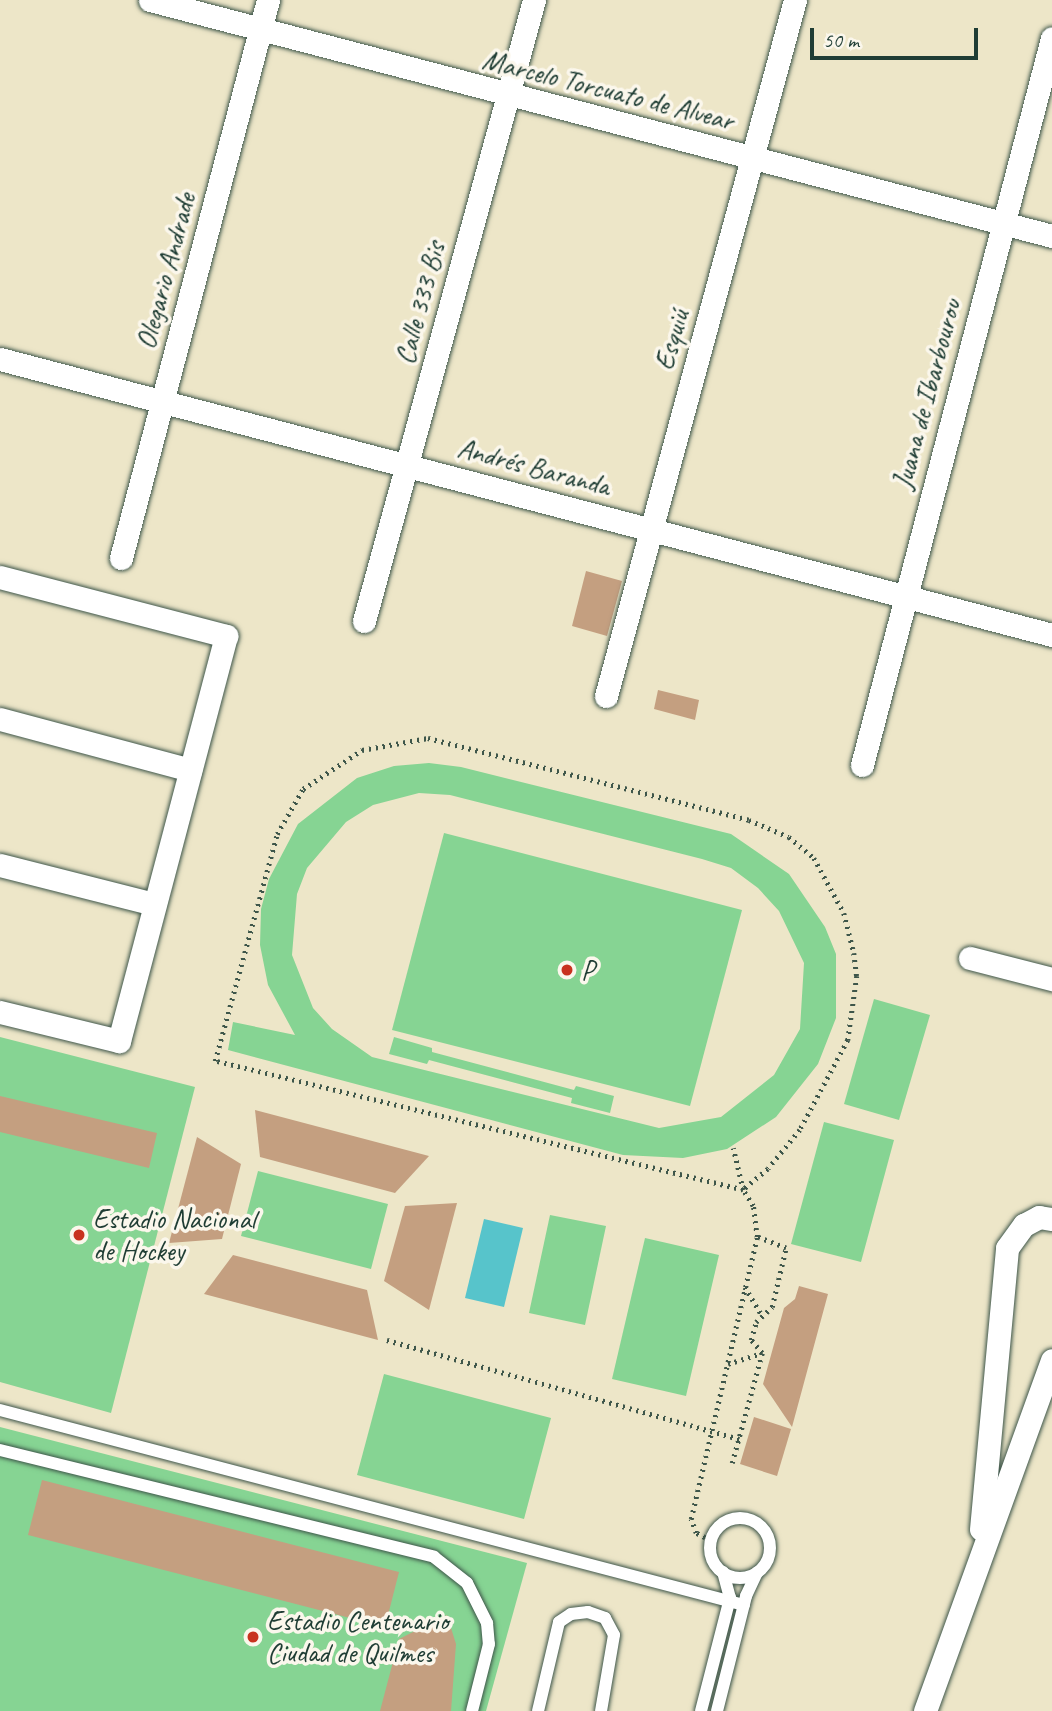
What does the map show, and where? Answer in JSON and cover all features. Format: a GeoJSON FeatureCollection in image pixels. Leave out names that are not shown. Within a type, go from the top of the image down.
{"type":"FeatureCollection","features":[{"type":"Feature","properties":{"kind":"street","name":"Marcelo Torcuato de Alvear"},"geometry":{"type":"LineString","coordinates":[[150,0],[1052,236]]}},
{"type":"Feature","properties":{"kind":"street","name":"Olegario Andrade"},"geometry":{"type":"LineString","coordinates":[[121,558],[268,0]]}},
{"type":"Feature","properties":{"kind":"street","name":"Calle 333 Bis"},"geometry":{"type":"LineString","coordinates":[[364,621],[534,0]]}},
{"type":"Feature","properties":{"kind":"street","name":"Esquiú"},"geometry":{"type":"LineString","coordinates":[[606,695],[795,0]]}},
{"type":"Feature","properties":{"kind":"street","name":"Juana de Ibarbourou"},"geometry":{"type":"LineString","coordinates":[[862,765],[1052,38]]}},
{"type":"Feature","properties":{"kind":"street","name":"Andrés Baranda"},"geometry":{"type":"LineString","coordinates":[[0,359],[1052,635]]}},
{"type":"Feature","properties":{"kind":"street"},"geometry":{"type":"LineString","coordinates":[[0,577],[226,636],[119,1041],[0,1012]]}},
{"type":"Feature","properties":{"kind":"street"},"geometry":{"type":"LineString","coordinates":[[0,719],[190,770]]}},
{"type":"Feature","properties":{"kind":"street"},"geometry":{"type":"LineString","coordinates":[[0,865],[154,904]]}},
{"type":"Feature","properties":{"kind":"street"},"geometry":{"type":"LineString","coordinates":[[970,958],[1052,979]]}},
{"type":"Feature","properties":{"kind":"street"},"geometry":{"type":"LineString","coordinates":[[978,1560],[1007,1248],[1024,1225],[1039,1217],[1052,1219]]}},
{"type":"Feature","properties":{"kind":"street"},"geometry":{"type":"LineString","coordinates":[[925,1711],[1052,1360]]}},
{"type":"Feature","properties":{"kind":"lane"},"geometry":{"type":"LineString","coordinates":[[0,1410],[744,1605]]}},
{"type":"Feature","properties":{"kind":"lane"},"geometry":{"type":"LineString","coordinates":[[0,1450],[434,1557],[467,1583],[487,1623],[489,1644],[472,1711]]}},
{"type":"Feature","properties":{"kind":"lane"},"geometry":{"type":"LineString","coordinates":[[701,1711],[729,1601],[723,1573],[712,1559],[711,1541],[727,1521],[752,1521],[765,1532],[769,1549],[744,1605],[718,1711]]}},
{"type":"Feature","properties":{"kind":"lane"},"geometry":{"type":"LineString","coordinates":[[723,1573],[740,1577],[757,1572]]}},
{"type":"Feature","properties":{"kind":"lane"},"geometry":{"type":"LineString","coordinates":[[538,1711],[559,1622],[571,1614],[588,1612],[605,1618],[614,1635],[601,1711]]}},
{"type":"Feature","properties":{"kind":"path"},"geometry":{"type":"LineString","coordinates":[[428,738],[749,820],[789,837],[814,858],[844,912],[854,953],[857,976],[848,1040],[800,1130],[743,1190],[215,1061],[268,860],[288,810],[303,789],[362,750],[428,738]]}},
{"type":"Feature","properties":{"kind":"path"},"geometry":{"type":"LineString","coordinates":[[711,1541],[696,1533],[691,1519],[757,1237],[753,1206],[743,1190],[733,1148]]}},
{"type":"Feature","properties":{"kind":"path"},"geometry":{"type":"LineString","coordinates":[[757,1237],[786,1248],[772,1307],[762,1315],[751,1340],[762,1353]]}},
{"type":"Feature","properties":{"kind":"path"},"geometry":{"type":"LineString","coordinates":[[745,1287],[762,1315]]}},
{"type":"Feature","properties":{"kind":"path"},"geometry":{"type":"LineString","coordinates":[[387,1340],[739,1439]]}},
{"type":"Feature","properties":{"kind":"path"},"geometry":{"type":"LineString","coordinates":[[727,1364],[762,1353]]}},
{"type":"Feature","properties":{"kind":"path"},"geometry":{"type":"LineString","coordinates":[[732,1463],[762,1353]]}},
{"type":"Feature","properties":{"kind":"green space"},"geometry":{"type":"Polygon","coordinates":[[[429,763],[461,767],[731,834],[789,874],[825,927],[836,954],[836,1018],[818,1064],[776,1117],[727,1149],[683,1158],[623,1155],[228,1050],[233,1022],[295,1035],[268,985],[260,945],[261,909],[269,879],[298,824],[357,778],[394,766],[429,763]],[[419,793],[373,805],[346,822],[307,868],[297,894],[292,955],[313,1008],[332,1029],[372,1057],[659,1128],[721,1117],[774,1075],[800,1029],[804,963],[779,911],[758,888],[731,868],[702,859],[450,795],[419,793]]]}},
{"type":"Feature","properties":{"kind":"green space","name":"P"},"geometry":{"type":"Polygon","coordinates":[[[444,833],[742,910],[690,1106],[392,1030],[444,833]]]}},
{"type":"Feature","properties":{"kind":"green space"},"geometry":{"type":"Polygon","coordinates":[[[874,999],[930,1015],[899,1120],[844,1104],[874,999]]]}},
{"type":"Feature","properties":{"kind":"green space","name":"Estadio Nacional de Hockey"},"geometry":{"type":"Polygon","coordinates":[[[0,1037],[195,1087],[111,1413],[0,1382],[0,1037]]]}},
{"type":"Feature","properties":{"kind":"green space"},"geometry":{"type":"Polygon","coordinates":[[[394,1037],[432,1048],[432,1052],[574,1090],[576,1086],[614,1096],[610,1113],[571,1103],[572,1098],[429,1060],[427,1064],[389,1054],[394,1037]]]}},
{"type":"Feature","properties":{"kind":"green space"},"geometry":{"type":"Polygon","coordinates":[[[824,1122],[894,1140],[861,1262],[791,1244],[824,1122]]]}},
{"type":"Feature","properties":{"kind":"green space"},"geometry":{"type":"Polygon","coordinates":[[[258,1171],[388,1204],[371,1269],[241,1236],[258,1171]]]}},
{"type":"Feature","properties":{"kind":"green space"},"geometry":{"type":"Polygon","coordinates":[[[550,1215],[606,1226],[585,1325],[529,1313],[550,1215]]]}},
{"type":"Feature","properties":{"kind":"green space"},"geometry":{"type":"Polygon","coordinates":[[[645,1238],[719,1255],[686,1396],[612,1379],[645,1238]]]}},
{"type":"Feature","properties":{"kind":"green space"},"geometry":{"type":"Polygon","coordinates":[[[384,1374],[551,1418],[524,1519],[357,1475],[384,1374]]]}},
{"type":"Feature","properties":{"kind":"green space","name":"Estadio Centenario Ciudad de Quilmes"},"geometry":{"type":"Polygon","coordinates":[[[0,1427],[527,1563],[486,1711],[0,1711],[0,1427]]]}},
{"type":"Feature","properties":{"kind":"water"},"geometry":{"type":"Polygon","coordinates":[[[484,1219],[523,1228],[504,1307],[465,1298],[484,1219]]]}},
{"type":"Feature","properties":{"kind":"building"},"geometry":{"type":"Polygon","coordinates":[[[586,571],[622,581],[607,636],[572,626],[586,571]]]}},
{"type":"Feature","properties":{"kind":"building"},"geometry":{"type":"Polygon","coordinates":[[[658,690],[699,700],[695,720],[654,709],[658,690]]]}},
{"type":"Feature","properties":{"kind":"building"},"geometry":{"type":"Polygon","coordinates":[[[0,1096],[157,1133],[149,1168],[0,1132],[0,1096]]]}},
{"type":"Feature","properties":{"kind":"building"},"geometry":{"type":"Polygon","coordinates":[[[255,1110],[429,1156],[395,1193],[260,1157],[255,1110]]]}},
{"type":"Feature","properties":{"kind":"building"},"geometry":{"type":"Polygon","coordinates":[[[197,1137],[241,1164],[222,1239],[169,1243],[197,1137]]]}},
{"type":"Feature","properties":{"kind":"building"},"geometry":{"type":"Polygon","coordinates":[[[457,1203],[429,1310],[384,1281],[405,1206],[457,1203]]]}},
{"type":"Feature","properties":{"kind":"building"},"geometry":{"type":"Polygon","coordinates":[[[233,1255],[367,1290],[378,1340],[204,1294],[233,1255]]]}},
{"type":"Feature","properties":{"kind":"building"},"geometry":{"type":"Polygon","coordinates":[[[799,1286],[828,1294],[792,1427],[763,1384],[784,1308],[795,1299],[799,1286]]]}},
{"type":"Feature","properties":{"kind":"building"},"geometry":{"type":"Polygon","coordinates":[[[754,1417],[791,1429],[777,1476],[740,1464],[754,1417]]]}},
{"type":"Feature","properties":{"kind":"building"},"geometry":{"type":"Polygon","coordinates":[[[42,1480],[399,1572],[385,1627],[28,1535],[42,1480]]]}},
{"type":"Feature","properties":{"kind":"building"},"geometry":{"type":"Polygon","coordinates":[[[447,1615],[456,1644],[451,1711],[380,1711],[399,1639],[447,1615]]]}},
{"type":"Feature","properties":{"kind":"place","name":"P"},"geometry":{"type":"Point","coordinates":[567,970]}},
{"type":"Feature","properties":{"kind":"place","name":"Estadio Nacional de Hockey"},"geometry":{"type":"Point","coordinates":[79,1235]}},
{"type":"Feature","properties":{"kind":"place","name":"Estadio Centenario Ciudad de Quilmes"},"geometry":{"type":"Point","coordinates":[253,1637]}}]}
